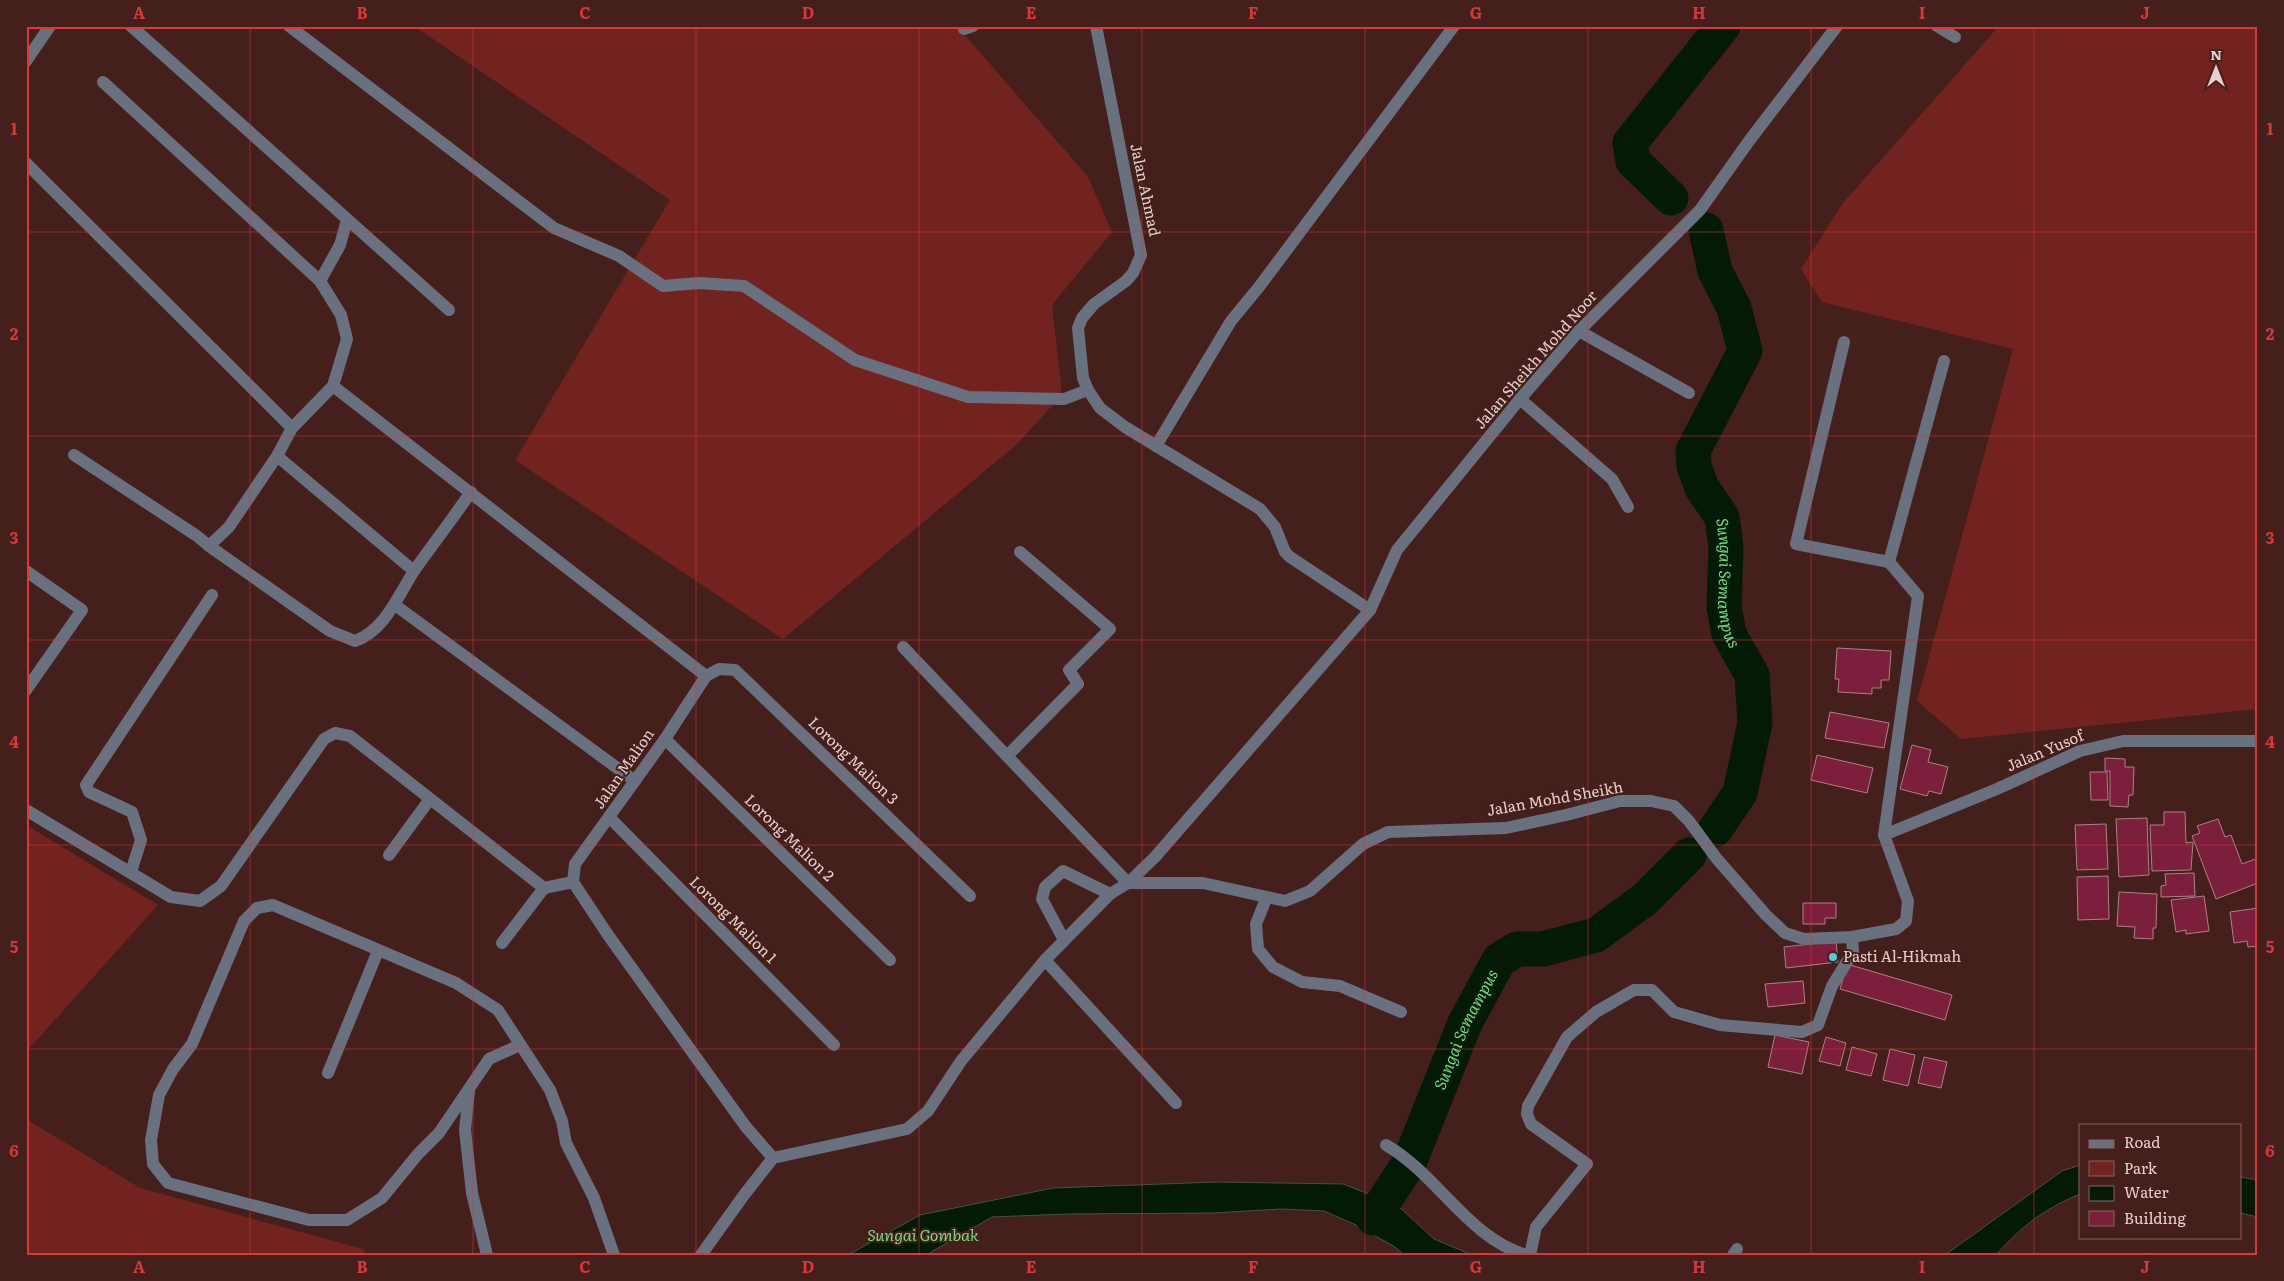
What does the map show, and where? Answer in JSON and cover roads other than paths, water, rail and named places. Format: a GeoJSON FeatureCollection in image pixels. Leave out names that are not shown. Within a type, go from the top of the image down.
{"type":"FeatureCollection","features":[{"type":"Feature","properties":{"kind":"street"},"geometry":{"type":"LineString","coordinates":[[28,54],[50,26]]}},
{"type":"Feature","properties":{"kind":"street"},"geometry":{"type":"LineString","coordinates":[[131,26],[448,310]]}},
{"type":"Feature","properties":{"kind":"street"},"geometry":{"type":"LineString","coordinates":[[289,26],[554,228],[619,256],[663,286],[698,283],[744,286],[855,360],[968,398],[1064,399],[1088,390],[1100,408],[1156,446],[1260,508],[1275,527],[1285,552],[1290,557],[1370,610]]}},
{"type":"Feature","properties":{"kind":"street","name":"Jalan Ahmad"},"geometry":{"type":"LineString","coordinates":[[1088,390],[1083,378],[1077,336],[1082,318],[1094,304],[1126,281],[1133,273],[1141,255],[1096,26]]}},
{"type":"Feature","properties":{"kind":"street"},"geometry":{"type":"LineString","coordinates":[[1156,446],[1231,322],[1454,26]]}},
{"type":"Feature","properties":{"kind":"street","name":"Jalan Sheikh Mohd Noor"},"geometry":{"type":"LineString","coordinates":[[773,1158],[907,1130],[928,1111],[961,1061],[1046,960],[1110,894],[1128,883],[1155,857],[1370,610],[1396,550],[1520,399],[1579,331],[1700,210],[1748,141],[1837,26]]}},
{"type":"Feature","properties":{"kind":"street"},"geometry":{"type":"LineString","coordinates":[[1937,26],[1955,37]]}},
{"type":"Feature","properties":{"kind":"street"},"geometry":{"type":"LineString","coordinates":[[103,82],[320,281],[341,315],[348,339],[333,386],[292,428],[278,456],[228,527],[209,546]]}},
{"type":"Feature","properties":{"kind":"street"},"geometry":{"type":"LineString","coordinates":[[26,164],[292,428]]}},
{"type":"Feature","properties":{"kind":"street"},"geometry":{"type":"LineString","coordinates":[[320,281],[340,246],[348,220]]}},
{"type":"Feature","properties":{"kind":"street"},"geometry":{"type":"LineString","coordinates":[[1579,331],[1689,393]]}},
{"type":"Feature","properties":{"kind":"street"},"geometry":{"type":"LineString","coordinates":[[1844,342],[1796,544],[1889,562],[1918,596],[1884,835]]}},
{"type":"Feature","properties":{"kind":"street"},"geometry":{"type":"LineString","coordinates":[[1889,562],[1944,361]]}},
{"type":"Feature","properties":{"kind":"street"},"geometry":{"type":"LineString","coordinates":[[333,386],[706,676]]}},
{"type":"Feature","properties":{"kind":"street"},"geometry":{"type":"LineString","coordinates":[[1520,399],[1612,479],[1628,507]]}},
{"type":"Feature","properties":{"kind":"street"},"geometry":{"type":"LineString","coordinates":[[74,455],[197,536],[330,631],[356,642],[364,638],[395,605],[414,570],[471,492]]}},
{"type":"Feature","properties":{"kind":"street"},"geometry":{"type":"LineString","coordinates":[[278,456],[414,570]]}},
{"type":"Feature","properties":{"kind":"street"},"geometry":{"type":"LineString","coordinates":[[1007,756],[1078,684],[1069,670],[1110,629],[1020,552]]}},
{"type":"Feature","properties":{"kind":"street"},"geometry":{"type":"LineString","coordinates":[[26,571],[82,610],[27,686]]}},
{"type":"Feature","properties":{"kind":"street"},"geometry":{"type":"LineString","coordinates":[[131,872],[141,840],[132,812],[89,792],[86,785],[212,595]]}},
{"type":"Feature","properties":{"kind":"street"},"geometry":{"type":"LineString","coordinates":[[395,605],[635,782]]}},
{"type":"Feature","properties":{"kind":"street"},"geometry":{"type":"LineString","coordinates":[[904,647],[1128,883]]}},
{"type":"Feature","properties":{"kind":"street","name":"Lorong Malion 3"},"geometry":{"type":"LineString","coordinates":[[706,676],[719,669],[735,670],[970,896]]}},
{"type":"Feature","properties":{"kind":"street","name":"Jalan Malion"},"geometry":{"type":"LineString","coordinates":[[573,882],[576,864],[665,739],[706,676]]}},
{"type":"Feature","properties":{"kind":"street"},"geometry":{"type":"LineString","coordinates":[[26,810],[171,897],[200,901],[220,886],[324,739],[335,733],[350,736],[544,888]]}},
{"type":"Feature","properties":{"kind":"street","name":"Lorong Malion 2"},"geometry":{"type":"LineString","coordinates":[[665,739],[890,960]]}},
{"type":"Feature","properties":{"kind":"street","name":"Jalan Yusof"},"geometry":{"type":"LineString","coordinates":[[1884,835],[1997,789],[2080,751],[2123,741],[2258,740]]}},
{"type":"Feature","properties":{"kind":"street"},"geometry":{"type":"LineString","coordinates":[[389,855],[430,799]]}},
{"type":"Feature","properties":{"kind":"street","name":"Jalan Mohd Sheikh"},"geometry":{"type":"LineString","coordinates":[[1128,883],[1203,883],[1285,901],[1310,891],[1363,844],[1388,832],[1506,828],[1566,816],[1620,801],[1651,801],[1674,806],[1689,821],[1717,859],[1766,915],[1785,932],[1804,939],[1852,937],[1896,929],[1906,921],[1908,901],[1884,835]]}},
{"type":"Feature","properties":{"kind":"street","name":"Lorong Malion 1"},"geometry":{"type":"LineString","coordinates":[[610,818],[834,1044]]}},
{"type":"Feature","properties":{"kind":"street"},"geometry":{"type":"LineString","coordinates":[[1064,940],[1042,899],[1046,887],[1063,872],[1110,894]]}},
{"type":"Feature","properties":{"kind":"street"},"geometry":{"type":"LineString","coordinates":[[502,943],[544,888],[573,882],[608,935],[746,1127],[773,1158],[701,1255]]}},
{"type":"Feature","properties":{"kind":"street"},"geometry":{"type":"LineString","coordinates":[[1266,898],[1256,924],[1258,949],[1273,967],[1302,982],[1340,986],[1401,1012]]}},
{"type":"Feature","properties":{"kind":"street"},"geometry":{"type":"LineString","coordinates":[[520,1044],[489,1058],[439,1133],[418,1154],[382,1198],[348,1220],[309,1220],[168,1183],[153,1164],[151,1140],[159,1095],[173,1069],[192,1044],[244,921],[257,908],[273,905],[456,983],[498,1010],[550,1090],[562,1121],[566,1143],[594,1198],[614,1255]]}},
{"type":"Feature","properties":{"kind":"street"},"geometry":{"type":"LineString","coordinates":[[1386,1145],[1398,1152],[1430,1179],[1459,1211],[1487,1234],[1509,1249],[1528,1255],[1536,1227],[1587,1164],[1531,1124],[1527,1114],[1528,1106],[1567,1037],[1596,1012],[1634,990],[1644,988],[1652,990],[1674,1012],[1711,1022],[1802,1032],[1818,1026],[1832,986],[1853,952],[1852,937]]}},
{"type":"Feature","properties":{"kind":"street"},"geometry":{"type":"LineString","coordinates":[[328,1074],[378,951]]}},
{"type":"Feature","properties":{"kind":"street"},"geometry":{"type":"LineString","coordinates":[[1046,960],[1176,1103]]}},
{"type":"Feature","properties":{"kind":"street"},"geometry":{"type":"LineString","coordinates":[[470,1088],[466,1130],[472,1193],[487,1255]]}},
{"type":"Feature","properties":{"kind":"water"},"geometry":{"type":"Polygon","coordinates":[[[2079,1165],[2079,1194],[2034,1219],[1996,1255],[1945,1255],[2062,1171],[2079,1165]]]}},
{"type":"Feature","properties":{"kind":"water"},"geometry":{"type":"Polygon","coordinates":[[[2242,1177],[2258,1180],[2258,1217],[2242,1213],[2242,1177]]]}},
{"type":"Feature","properties":{"kind":"water","name":"Sungai Gombak"},"geometry":{"type":"Polygon","coordinates":[[[1217,1182],[1343,1184],[1397,1205],[1434,1239],[1472,1255],[1404,1255],[1395,1247],[1356,1225],[1324,1211],[1281,1209],[1213,1213],[1067,1214],[992,1217],[926,1255],[848,1255],[920,1215],[1053,1188],[1217,1182]]]}},
{"type":"Feature","properties":{"kind":"waterway","name":"Sungai Semampus"},"geometry":{"type":"LineString","coordinates":[[1671,198],[1633,161],[1630,143],[1723,26]]}},
{"type":"Feature","properties":{"kind":"waterway","name":"Sungai Semampus"},"geometry":{"type":"LineString","coordinates":[[1706,230],[1715,271],[1734,308],[1745,351],[1693,451],[1694,466],[1702,488],[1722,517],[1726,547],[1724,607],[1729,634],[1752,675],[1755,723],[1740,793],[1715,830]]}},
{"type":"Feature","properties":{"kind":"waterway","name":"Sungai Semampus"},"geometry":{"type":"LineString","coordinates":[[1373,1218],[1409,1163],[1465,1023],[1499,960],[1517,949],[1543,949],[1596,935],[1645,899],[1689,855]]}},
{"type":"Feature","properties":{"kind":"place","name":"Pasti Al-Hikmah"},"geometry":{"type":"Point","coordinates":[1833,957]}}]}
